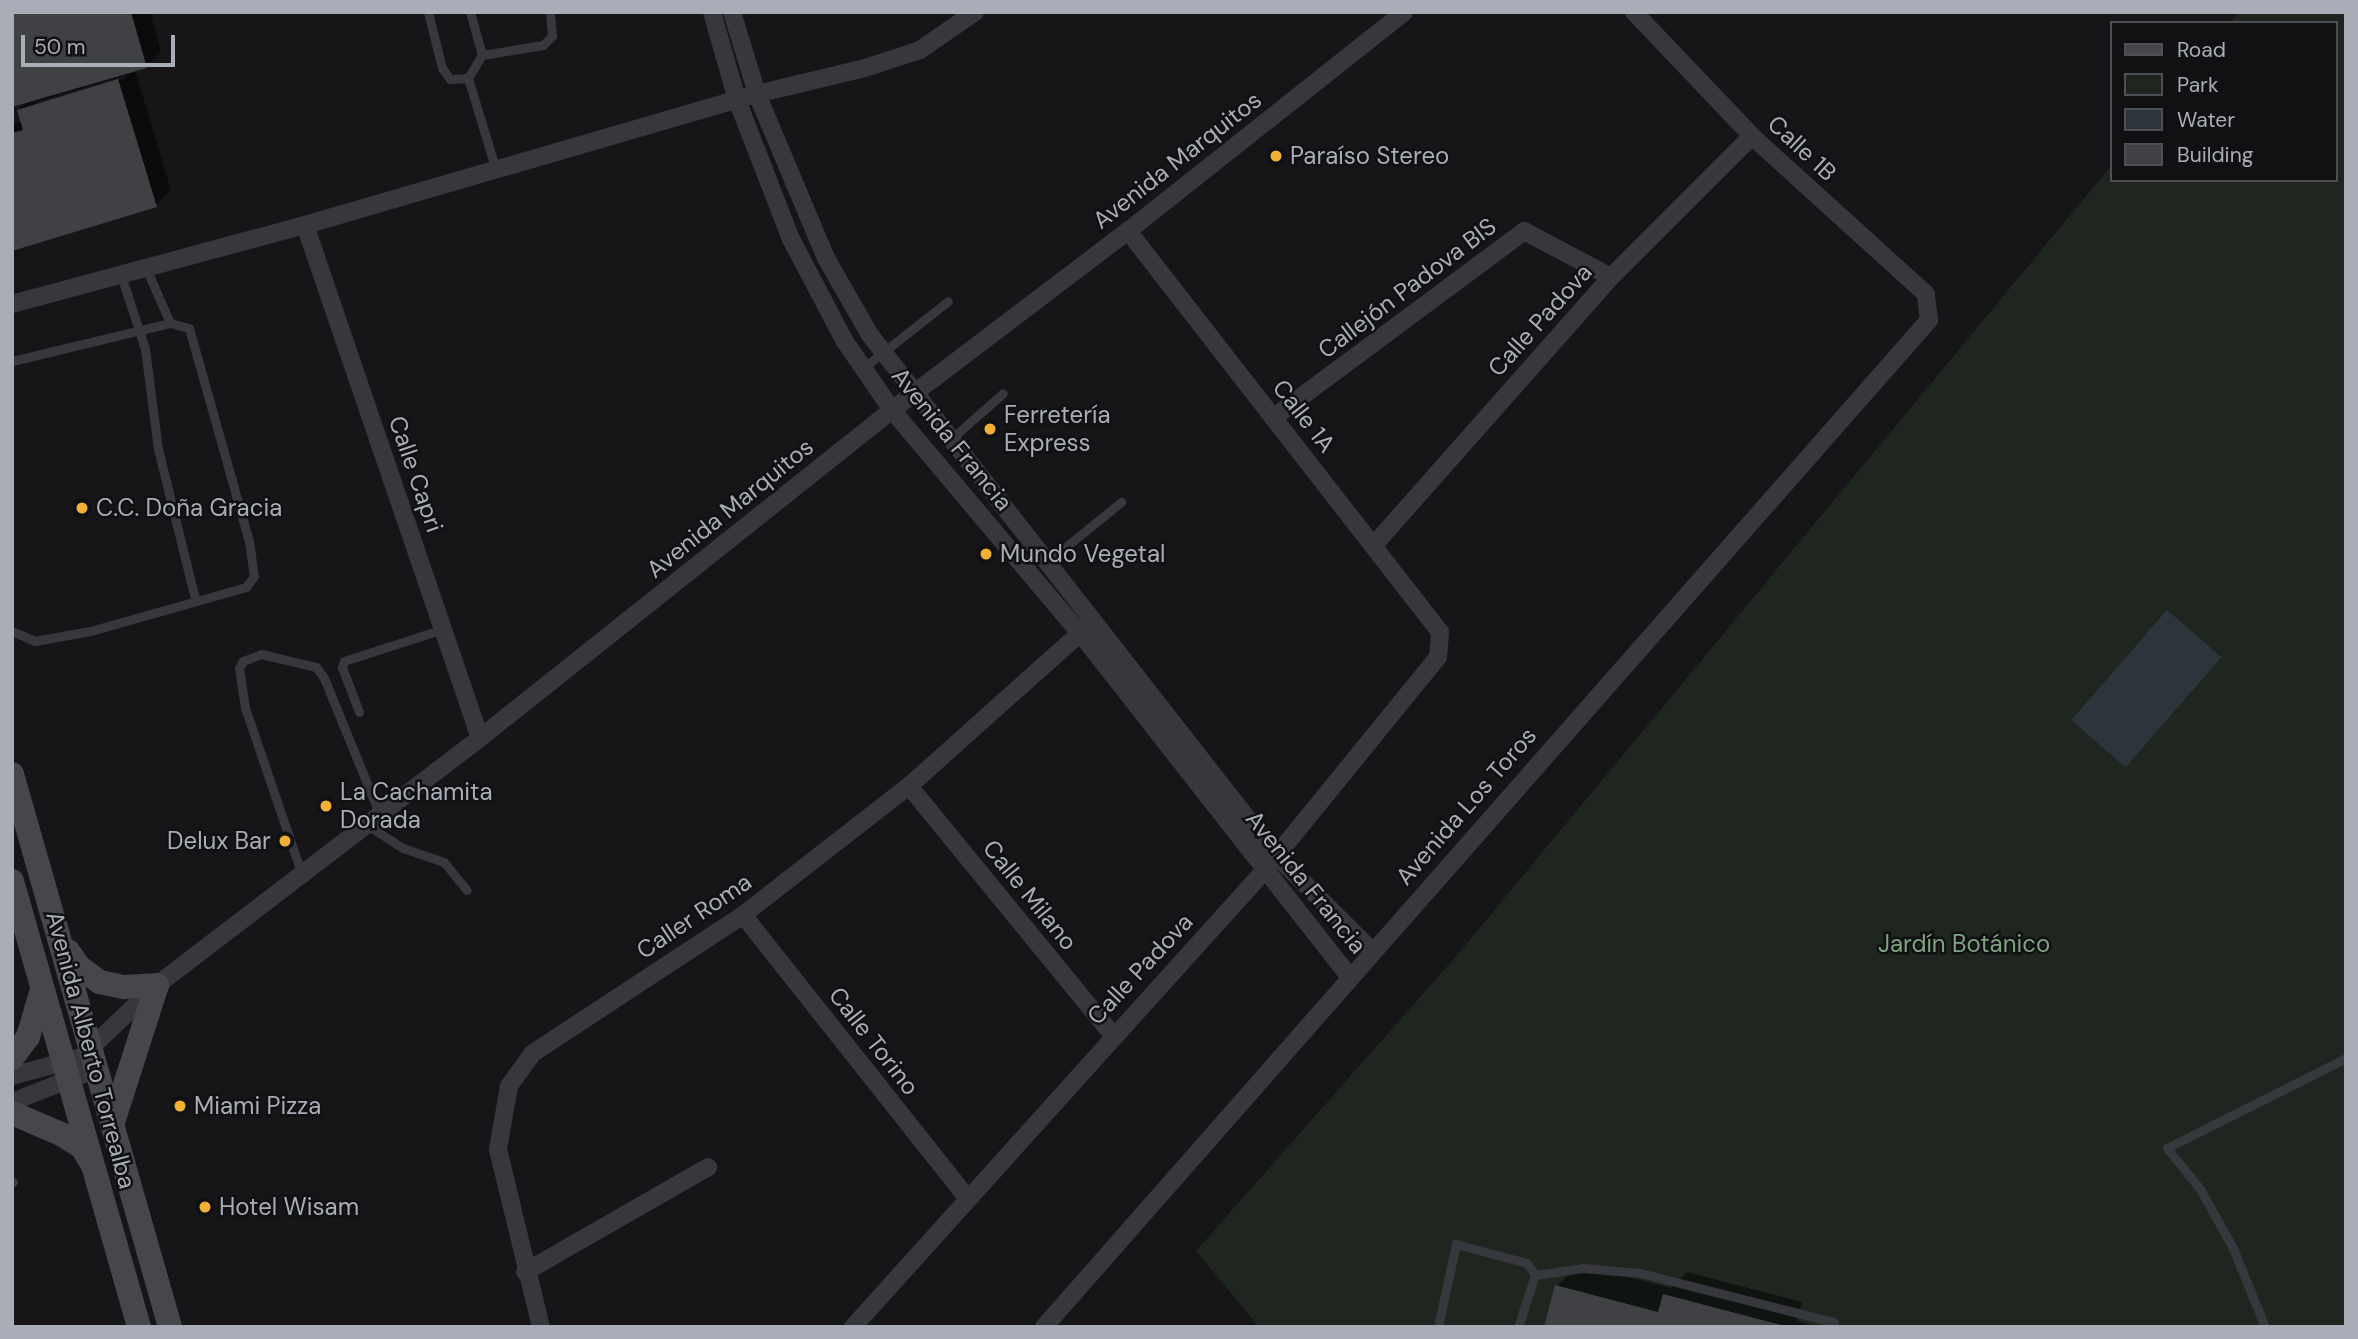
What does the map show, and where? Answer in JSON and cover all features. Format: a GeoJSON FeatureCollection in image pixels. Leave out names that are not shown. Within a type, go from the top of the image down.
{"type":"FeatureCollection","features":[{"type":"Feature","properties":{"kind":"main road","name":"Avenida Alberto Torrealba"},"geometry":{"type":"LineString","coordinates":[[12,774],[61,940],[111,1129],[170,1327]]}},
{"type":"Feature","properties":{"kind":"main road","name":"Avenida Alberto Torrealba"},"geometry":{"type":"LineString","coordinates":[[12,881],[139,1327]]}},
{"type":"Feature","properties":{"kind":"main road"},"geometry":{"type":"LineString","coordinates":[[61,940],[79,967],[100,982],[124,987],[158,985],[111,1129]]}},
{"type":"Feature","properties":{"kind":"main road"},"geometry":{"type":"LineString","coordinates":[[12,1058],[28,1037],[43,988]]}},
{"type":"Feature","properties":{"kind":"main road"},"geometry":{"type":"LineString","coordinates":[[12,1113],[82,1147],[93,1167]]}},
{"type":"Feature","properties":{"kind":"street","name":"Avenida Francia"},"geometry":{"type":"LineString","coordinates":[[712,12],[737,100],[791,239],[863,368],[892,410],[1087,627],[1275,854],[1371,950]]}},
{"type":"Feature","properties":{"kind":"street","name":"Avenida Francia"},"geometry":{"type":"LineString","coordinates":[[732,12],[757,94],[826,258],[882,352],[1046,563],[1087,627],[1264,871],[1350,977]]}},
{"type":"Feature","properties":{"kind":"street"},"geometry":{"type":"LineString","coordinates":[[12,304],[305,225],[757,94],[920,50],[975,12]]}},
{"type":"Feature","properties":{"kind":"street","name":"Avenida Marquitos"},"geometry":{"type":"LineString","coordinates":[[67,1072],[92,1053],[158,985],[480,738],[892,410],[1128,232],[1404,12]]}},
{"type":"Feature","properties":{"kind":"street","name":"Calle 1B"},"geometry":{"type":"LineString","coordinates":[[1633,12],[1752,136],[1926,294],[1929,320]]}},
{"type":"Feature","properties":{"kind":"street","name":"Calle Padova"},"geometry":{"type":"LineString","coordinates":[[1374,545],[1611,277],[1752,136]]}},
{"type":"Feature","properties":{"kind":"street","name":"Calle Capri"},"geometry":{"type":"LineString","coordinates":[[305,225],[480,738]]}},
{"type":"Feature","properties":{"kind":"street","name":"Callejón Padova BIS"},"geometry":{"type":"LineString","coordinates":[[1274,417],[1524,231],[1611,277]]}},
{"type":"Feature","properties":{"kind":"street","name":"Calle 1A"},"geometry":{"type":"LineString","coordinates":[[1128,232],[1440,632]]}},
{"type":"Feature","properties":{"kind":"street","name":"Avenida Los Toros"},"geometry":{"type":"LineString","coordinates":[[1044,1327],[1371,950],[1929,320]]}},
{"type":"Feature","properties":{"kind":"street","name":"Caller Roma"},"geometry":{"type":"LineString","coordinates":[[541,1327],[525,1272],[498,1149],[509,1086],[533,1053],[743,915],[909,786],[1087,627]]}},
{"type":"Feature","properties":{"kind":"street","name":"Calle Padova"},"geometry":{"type":"LineString","coordinates":[[853,1327],[1113,1035],[1264,871],[1275,854],[1438,657],[1440,632]]}},
{"type":"Feature","properties":{"kind":"street","name":"Calle Milano"},"geometry":{"type":"LineString","coordinates":[[909,786],[1113,1035]]}},
{"type":"Feature","properties":{"kind":"street","name":"Calle Torino"},"geometry":{"type":"LineString","coordinates":[[743,915],[967,1198]]}},
{"type":"Feature","properties":{"kind":"street"},"geometry":{"type":"LineString","coordinates":[[12,1076],[67,1072]]}},
{"type":"Feature","properties":{"kind":"street"},"geometry":{"type":"LineString","coordinates":[[12,1102],[67,1072]]}},
{"type":"Feature","properties":{"kind":"street"},"geometry":{"type":"LineString","coordinates":[[525,1272],[708,1167]]}},
{"type":"Feature","properties":{"kind":"lane"},"geometry":{"type":"LineString","coordinates":[[428,12],[442,68],[450,79],[468,78]]}},
{"type":"Feature","properties":{"kind":"lane"},"geometry":{"type":"LineString","coordinates":[[470,12],[482,55],[468,78],[496,170]]}},
{"type":"Feature","properties":{"kind":"lane"},"geometry":{"type":"LineString","coordinates":[[482,55],[543,44],[552,36],[550,12]]}},
{"type":"Feature","properties":{"kind":"lane"},"geometry":{"type":"LineString","coordinates":[[146,268],[170,323]]}},
{"type":"Feature","properties":{"kind":"lane"},"geometry":{"type":"LineString","coordinates":[[121,275],[141,329],[158,449],[195,599]]}},
{"type":"Feature","properties":{"kind":"lane"},"geometry":{"type":"LineString","coordinates":[[863,368],[948,301]]}},
{"type":"Feature","properties":{"kind":"lane"},"geometry":{"type":"LineString","coordinates":[[12,361],[170,323],[189,328],[196,343],[253,561],[254,576],[246,587],[195,599],[90,631],[35,641],[12,631]]}},
{"type":"Feature","properties":{"kind":"lane"},"geometry":{"type":"LineString","coordinates":[[950,440],[1003,393]]}},
{"type":"Feature","properties":{"kind":"lane"},"geometry":{"type":"LineString","coordinates":[[1046,563],[1121,502]]}},
{"type":"Feature","properties":{"kind":"lane"},"geometry":{"type":"LineString","coordinates":[[359,712],[342,667],[344,661],[443,629]]}},
{"type":"Feature","properties":{"kind":"lane"},"geometry":{"type":"LineString","coordinates":[[302,875],[245,708],[239,668],[243,661],[261,654],[316,667],[324,678],[373,820],[403,848],[444,862],[467,890]]}},
{"type":"Feature","properties":{"kind":"lane"},"geometry":{"type":"LineString","coordinates":[[2265,1327],[2234,1248],[2200,1189],[2167,1148],[2346,1058]]}},
{"type":"Feature","properties":{"kind":"lane"},"geometry":{"type":"LineString","coordinates":[[1438,1327],[1457,1244],[1527,1263],[1535,1275]]}},
{"type":"Feature","properties":{"kind":"lane"},"geometry":{"type":"LineString","coordinates":[[1535,1275],[1583,1268],[1640,1273],[1834,1322]]}},
{"type":"Feature","properties":{"kind":"lane"},"geometry":{"type":"LineString","coordinates":[[1518,1327],[1535,1275]]}},
{"type":"Feature","properties":{"kind":"green space","name":"Jardín Botánico"},"geometry":{"type":"Polygon","coordinates":[[[2239,12],[2346,12],[2346,1327],[1259,1327],[1196,1251],[1458,954],[2110,167],[2110,182],[2337,182],[2337,21],[2232,21],[2239,12]]]}},
{"type":"Feature","properties":{"kind":"water"},"geometry":{"type":"Polygon","coordinates":[[[2167,610],[2221,657],[2126,767],[2071,720],[2167,610]]]}},
{"type":"Feature","properties":{"kind":"building"},"geometry":{"type":"Polygon","coordinates":[[[12,12],[131,12],[147,68],[12,107],[12,12]]]}},
{"type":"Feature","properties":{"kind":"building"},"geometry":{"type":"Polygon","coordinates":[[[118,79],[157,207],[12,251],[12,133],[23,130],[17,110],[118,79]]]}},
{"type":"Feature","properties":{"kind":"building"},"geometry":{"type":"Polygon","coordinates":[[[1555,1285],[1658,1312],[1663,1294],[1781,1325],[1544,1327],[1555,1285]]]}},
{"type":"Feature","properties":{"kind":"place","name":"Paraíso Stereo"},"geometry":{"type":"Point","coordinates":[1276,156]}},
{"type":"Feature","properties":{"kind":"place","name":"Ferretería Express"},"geometry":{"type":"Point","coordinates":[990,429]}},
{"type":"Feature","properties":{"kind":"place","name":"C.C. Doña Gracia"},"geometry":{"type":"Point","coordinates":[82,508]}},
{"type":"Feature","properties":{"kind":"place","name":"Mundo Vegetal"},"geometry":{"type":"Point","coordinates":[986,554]}},
{"type":"Feature","properties":{"kind":"place","name":"La Cachamita Dorada"},"geometry":{"type":"Point","coordinates":[326,806]}},
{"type":"Feature","properties":{"kind":"place","name":"Delux Bar"},"geometry":{"type":"Point","coordinates":[285,841]}},
{"type":"Feature","properties":{"kind":"place","name":"Miami Pizza"},"geometry":{"type":"Point","coordinates":[180,1106]}},
{"type":"Feature","properties":{"kind":"place","name":"Hotel Wisam"},"geometry":{"type":"Point","coordinates":[205,1207]}}]}
